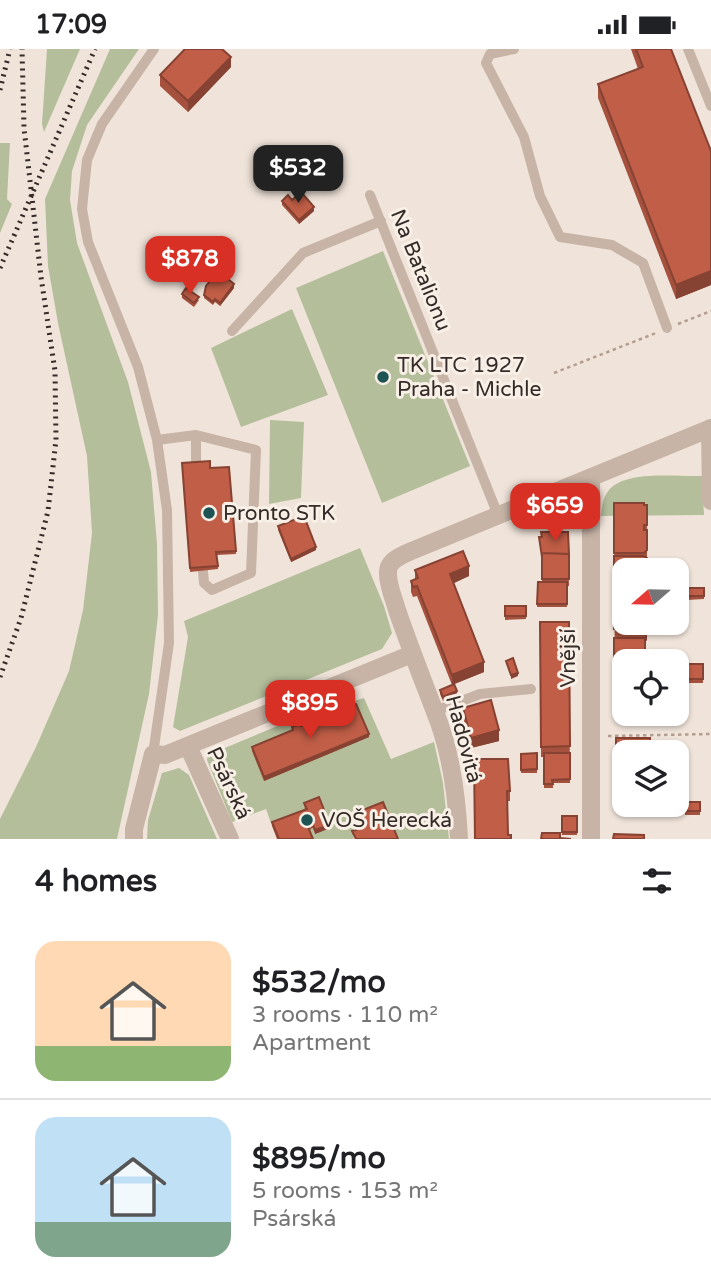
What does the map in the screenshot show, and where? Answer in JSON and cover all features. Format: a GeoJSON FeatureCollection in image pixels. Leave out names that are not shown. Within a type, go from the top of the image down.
{"type":"FeatureCollection","features":[{"type":"Feature","properties":{"kind":"street"},"geometry":{"type":"LineString","coordinates":[[498,515],[710,428],[711,501]]}},
{"type":"Feature","properties":{"kind":"street","name":"Vnější"},"geometry":{"type":"LineString","coordinates":[[591,477],[591,839]]}},
{"type":"Feature","properties":{"kind":"street","name":"Hadovitá"},"geometry":{"type":"LineString","coordinates":[[459,839],[458,805],[441,728],[412,654],[387,575],[388,567],[394,559],[498,515]]}},
{"type":"Feature","properties":{"kind":"street","name":"Psárská"},"geometry":{"type":"LineString","coordinates":[[153,754],[165,755],[412,654]]}},
{"type":"Feature","properties":{"kind":"street","name":"Psárská"},"geometry":{"type":"LineString","coordinates":[[187,746],[230,839]]}},
{"type":"Feature","properties":{"kind":"street"},"geometry":{"type":"LineString","coordinates":[[134,839],[134,829],[153,754]]}},
{"type":"Feature","properties":{"kind":"lane"},"geometry":{"type":"LineString","coordinates":[[153,754],[169,630],[167,510],[157,440],[138,367],[88,242],[82,209],[87,160],[102,124],[154,49]]}},
{"type":"Feature","properties":{"kind":"lane"},"geometry":{"type":"LineString","coordinates":[[514,49],[490,54],[486,63],[524,137],[540,196],[560,237],[612,245],[643,263],[667,328]]}},
{"type":"Feature","properties":{"kind":"lane"},"geometry":{"type":"LineString","coordinates":[[688,49],[711,106]]}},
{"type":"Feature","properties":{"kind":"lane","name":"Na Batalionu"},"geometry":{"type":"LineString","coordinates":[[370,195],[498,515]]}},
{"type":"Feature","properties":{"kind":"lane"},"geometry":{"type":"LineString","coordinates":[[232,331],[303,253],[381,221]]}},
{"type":"Feature","properties":{"kind":"lane"},"geometry":{"type":"LineString","coordinates":[[157,440],[196,435],[256,450],[251,573],[212,590],[204,583],[203,571]]}},
{"type":"Feature","properties":{"kind":"lane"},"geometry":{"type":"LineString","coordinates":[[196,435],[196,466]]}},
{"type":"Feature","properties":{"kind":"lane"},"geometry":{"type":"LineString","coordinates":[[435,711],[480,694],[531,689]]}},
{"type":"Feature","properties":{"kind":"path"},"geometry":{"type":"LineString","coordinates":[[554,373],[711,311]]}},
{"type":"Feature","properties":{"kind":"path"},"geometry":{"type":"LineString","coordinates":[[590,736],[711,734]]}},
{"type":"Feature","properties":{"kind":"green space"},"geometry":{"type":"Polygon","coordinates":[[[47,49],[80,49],[44,132],[42,124],[47,49]]]}},
{"type":"Feature","properties":{"kind":"green space"},"geometry":{"type":"Polygon","coordinates":[[[110,49],[139,49],[87,125],[72,171],[70,200],[77,243],[128,382],[151,472],[157,544],[158,615],[149,694],[117,839],[0,839],[0,819],[36,747],[69,671],[83,610],[92,533],[87,456],[48,266],[45,199],[110,49]]]}},
{"type":"Feature","properties":{"kind":"green space"},"geometry":{"type":"Polygon","coordinates":[[[0,143],[10,143],[7,199],[12,204],[0,233],[0,143]]]}},
{"type":"Feature","properties":{"kind":"green space","name":"TK LTC 1927 Praha - Michle"},"geometry":{"type":"Polygon","coordinates":[[[383,251],[470,466],[382,503],[296,288],[383,251]]]}},
{"type":"Feature","properties":{"kind":"green space"},"geometry":{"type":"Polygon","coordinates":[[[292,309],[328,395],[241,427],[211,348],[292,309]]]}},
{"type":"Feature","properties":{"kind":"green space"},"geometry":{"type":"Polygon","coordinates":[[[270,420],[304,422],[301,498],[269,504],[270,420]]]}},
{"type":"Feature","properties":{"kind":"green space"},"geometry":{"type":"Polygon","coordinates":[[[652,476],[702,476],[704,515],[601,516],[603,502],[609,490],[627,480],[652,476]]]}},
{"type":"Feature","properties":{"kind":"green space"},"geometry":{"type":"Polygon","coordinates":[[[360,548],[392,633],[382,649],[180,731],[173,727],[188,637],[184,621],[360,548]]]}},
{"type":"Feature","properties":{"kind":"green space"},"geometry":{"type":"Polygon","coordinates":[[[352,695],[354,701],[364,698],[391,759],[434,742],[443,783],[449,839],[396,839],[352,823],[349,825],[356,833],[353,835],[354,839],[311,839],[308,830],[313,828],[306,811],[279,820],[280,823],[272,826],[266,809],[232,822],[207,760],[208,755],[352,695]]]}},
{"type":"Feature","properties":{"kind":"green space"},"geometry":{"type":"Polygon","coordinates":[[[179,768],[189,775],[217,839],[147,839],[148,820],[162,773],[179,768]]]}},
{"type":"Feature","properties":{"kind":"building"},"geometry":{"type":"Polygon","coordinates":[[[185,49],[222,49],[231,57],[188,101],[160,75],[185,49]]]}},
{"type":"Feature","properties":{"kind":"building"},"geometry":{"type":"Polygon","coordinates":[[[636,49],[671,49],[711,151],[711,271],[676,285],[598,84],[643,67],[636,49]]]}},
{"type":"Feature","properties":{"kind":"building"},"geometry":{"type":"Polygon","coordinates":[[[301,192],[314,207],[299,220],[282,201],[288,195],[292,200],[301,192]]]}},
{"type":"Feature","properties":{"kind":"building"},"geometry":{"type":"Polygon","coordinates":[[[218,271],[234,284],[220,303],[215,299],[213,302],[204,295],[206,286],[218,271]]]}},
{"type":"Feature","properties":{"kind":"building"},"geometry":{"type":"Polygon","coordinates":[[[186,288],[199,297],[194,303],[182,294],[186,288]]]}},
{"type":"Feature","properties":{"kind":"building","name":"Pronto STK"},"geometry":{"type":"Polygon","coordinates":[[[210,461],[210,468],[229,467],[236,551],[216,552],[218,566],[190,568],[182,463],[210,461]]]}},
{"type":"Feature","properties":{"kind":"building"},"geometry":{"type":"Polygon","coordinates":[[[614,503],[647,505],[647,525],[644,525],[644,530],[647,530],[647,550],[644,553],[614,553],[614,503]]]}},
{"type":"Feature","properties":{"kind":"building"},"geometry":{"type":"Polygon","coordinates":[[[304,516],[316,547],[291,559],[278,526],[304,516]]]}},
{"type":"Feature","properties":{"kind":"building"},"geometry":{"type":"Polygon","coordinates":[[[541,532],[568,532],[569,554],[542,553],[542,557],[539,537],[542,537],[541,532]]]}},
{"type":"Feature","properties":{"kind":"building"},"geometry":{"type":"Polygon","coordinates":[[[463,551],[469,566],[450,574],[484,662],[452,675],[417,586],[413,587],[411,581],[418,578],[415,570],[463,551]]]}},
{"type":"Feature","properties":{"kind":"building"},"geometry":{"type":"Polygon","coordinates":[[[542,553],[569,554],[569,579],[542,579],[542,553]]]}},
{"type":"Feature","properties":{"kind":"building"},"geometry":{"type":"Polygon","coordinates":[[[644,556],[647,558],[614,558],[644,556]]]}},
{"type":"Feature","properties":{"kind":"building"},"geometry":{"type":"Polygon","coordinates":[[[538,582],[567,582],[567,604],[537,604],[538,582]]]}},
{"type":"Feature","properties":{"kind":"building"},"geometry":{"type":"Polygon","coordinates":[[[690,588],[704,588],[704,596],[690,596],[690,588]]]}},
{"type":"Feature","properties":{"kind":"building"},"geometry":{"type":"Polygon","coordinates":[[[505,606],[526,606],[526,616],[505,616],[505,606]]]}},
{"type":"Feature","properties":{"kind":"building"},"geometry":{"type":"Polygon","coordinates":[[[540,622],[569,622],[570,746],[541,747],[540,622]]]}},
{"type":"Feature","properties":{"kind":"building"},"geometry":{"type":"Polygon","coordinates":[[[614,638],[645,638],[645,649],[614,649],[614,638]]]}},
{"type":"Feature","properties":{"kind":"building"},"geometry":{"type":"Polygon","coordinates":[[[513,658],[518,673],[511,675],[506,661],[513,658]]]}},
{"type":"Feature","properties":{"kind":"building"},"geometry":{"type":"Polygon","coordinates":[[[689,664],[703,664],[703,679],[689,679],[689,664]]]}},
{"type":"Feature","properties":{"kind":"building"},"geometry":{"type":"Polygon","coordinates":[[[454,684],[457,691],[443,697],[440,690],[454,684]]]}},
{"type":"Feature","properties":{"kind":"building"},"geometry":{"type":"Polygon","coordinates":[[[491,700],[499,730],[471,738],[463,708],[491,700]]]}},
{"type":"Feature","properties":{"kind":"building"},"geometry":{"type":"Polygon","coordinates":[[[356,704],[369,734],[264,777],[252,747],[293,730],[292,727],[301,726],[356,704]]]}},
{"type":"Feature","properties":{"kind":"building"},"geometry":{"type":"Polygon","coordinates":[[[616,738],[650,738],[650,740],[616,738]]]}},
{"type":"Feature","properties":{"kind":"building"},"geometry":{"type":"Polygon","coordinates":[[[537,753],[537,769],[521,770],[521,754],[537,753]]]}},
{"type":"Feature","properties":{"kind":"building"},"geometry":{"type":"Polygon","coordinates":[[[544,753],[570,753],[570,779],[552,780],[553,784],[544,784],[544,753]]]}},
{"type":"Feature","properties":{"kind":"building"},"geometry":{"type":"Polygon","coordinates":[[[474,759],[508,759],[508,835],[511,835],[511,839],[475,839],[474,759]]]}},
{"type":"Feature","properties":{"kind":"building","name":"VOŠ Herecká"},"geometry":{"type":"Polygon","coordinates":[[[319,797],[330,825],[315,830],[313,825],[308,827],[313,839],[279,839],[272,822],[307,809],[304,803],[319,797]]]}},
{"type":"Feature","properties":{"kind":"building","name":"VOŠ Herecká"},"geometry":{"type":"Polygon","coordinates":[[[383,802],[398,839],[356,839],[352,831],[356,830],[350,815],[383,802]]]}},
{"type":"Feature","properties":{"kind":"building"},"geometry":{"type":"Polygon","coordinates":[[[689,802],[700,802],[700,811],[689,811],[689,802]]]}},
{"type":"Feature","properties":{"kind":"building"},"geometry":{"type":"Polygon","coordinates":[[[562,816],[577,816],[577,832],[562,832],[562,816]]]}},
{"type":"Feature","properties":{"kind":"building"},"geometry":{"type":"Polygon","coordinates":[[[542,833],[560,833],[560,838],[571,839],[541,839],[542,833]]]}},
{"type":"Feature","properties":{"kind":"building"},"geometry":{"type":"Polygon","coordinates":[[[614,834],[644,835],[644,839],[613,839],[614,834]]]}},
{"type":"Feature","properties":{"kind":"railway"},"geometry":{"type":"LineString","coordinates":[[0,90],[10,49]]}},
{"type":"Feature","properties":{"kind":"railway"},"geometry":{"type":"LineString","coordinates":[[0,677],[21,618],[48,511],[56,440],[55,371],[24,128],[22,49]]}},
{"type":"Feature","properties":{"kind":"railway"},"geometry":{"type":"LineString","coordinates":[[0,268],[95,49]]}},
{"type":"Feature","properties":{"kind":"place","name":"TK LTC 1927 Praha - Michle"},"geometry":{"type":"Point","coordinates":[383,377]}},
{"type":"Feature","properties":{"kind":"place","name":"Pronto STK"},"geometry":{"type":"Point","coordinates":[209,513]}},
{"type":"Feature","properties":{"kind":"place","name":"VOŠ Herecká"},"geometry":{"type":"Point","coordinates":[307,820]}}]}
